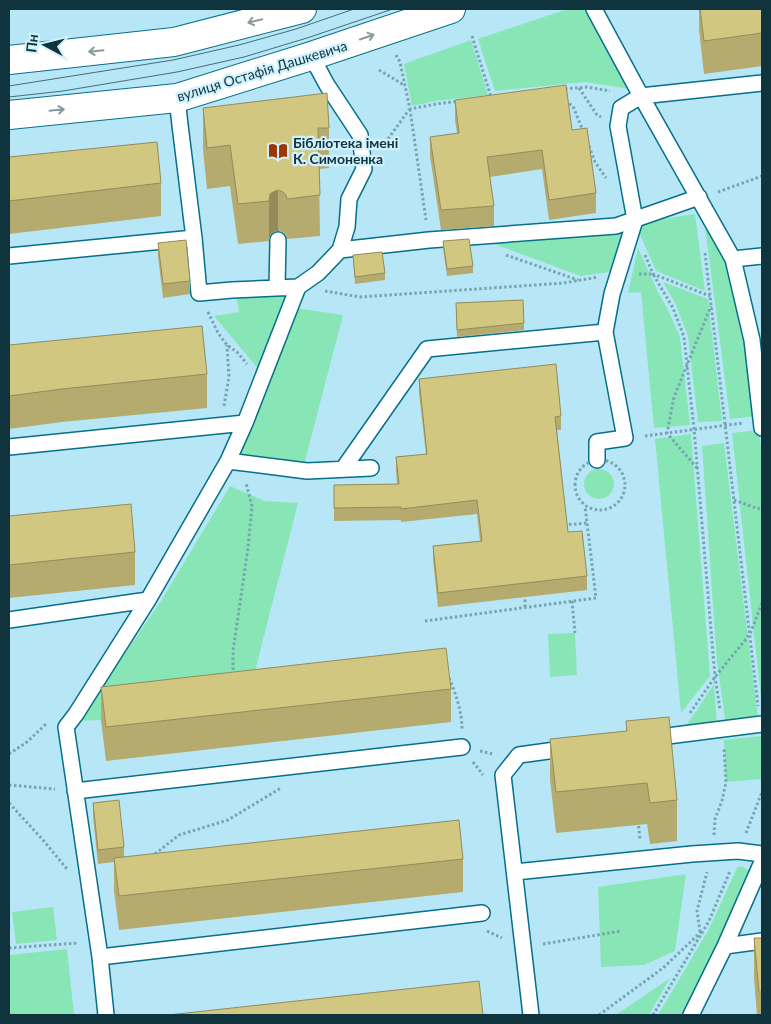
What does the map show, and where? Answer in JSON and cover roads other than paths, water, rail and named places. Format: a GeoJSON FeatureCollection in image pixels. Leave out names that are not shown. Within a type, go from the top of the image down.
{"type":"FeatureCollection","features":[{"type":"Feature","properties":{"kind":"street"},"geometry":{"type":"LineString","coordinates":[[9,60],[174,42],[302,9]]}},
{"type":"Feature","properties":{"kind":"street","name":"вулиця Остафія Дашкевича"},"geometry":{"type":"LineString","coordinates":[[9,115],[177,98],[308,57],[450,9]]}},
{"type":"Feature","properties":{"kind":"lane"},"geometry":{"type":"LineString","coordinates":[[594,9],[733,259],[757,339],[762,424]]}},
{"type":"Feature","properties":{"kind":"lane"},"geometry":{"type":"LineString","coordinates":[[177,98],[199,294],[232,290],[298,287],[318,273],[340,250],[347,227],[349,199],[364,169],[360,135],[327,85],[314,61],[308,57]]}},
{"type":"Feature","properties":{"kind":"lane"},"geometry":{"type":"LineString","coordinates":[[597,460],[597,442],[625,438],[605,332],[612,294],[635,220],[618,126],[621,108],[641,96],[762,82]]}},
{"type":"Feature","properties":{"kind":"lane"},"geometry":{"type":"LineString","coordinates":[[340,250],[429,240],[616,226],[699,197]]}},
{"type":"Feature","properties":{"kind":"lane"},"geometry":{"type":"LineString","coordinates":[[9,256],[194,238]]}},
{"type":"Feature","properties":{"kind":"lane"},"geometry":{"type":"LineString","coordinates":[[277,288],[278,240]]}},
{"type":"Feature","properties":{"kind":"lane"},"geometry":{"type":"LineString","coordinates":[[733,259],[762,256]]}},
{"type":"Feature","properties":{"kind":"lane"},"geometry":{"type":"LineString","coordinates":[[106,1015],[90,885],[66,727],[235,462],[245,423],[298,287]]}},
{"type":"Feature","properties":{"kind":"lane"},"geometry":{"type":"LineString","coordinates":[[342,469],[428,349],[605,332]]}},
{"type":"Feature","properties":{"kind":"lane"},"geometry":{"type":"LineString","coordinates":[[9,448],[245,423]]}},
{"type":"Feature","properties":{"kind":"lane"},"geometry":{"type":"LineString","coordinates":[[235,462],[307,471],[371,468]]}},
{"type":"Feature","properties":{"kind":"lane"},"geometry":{"type":"LineString","coordinates":[[9,620],[148,600]]}},
{"type":"Feature","properties":{"kind":"lane"},"geometry":{"type":"LineString","coordinates":[[635,740],[761,724]]}},
{"type":"Feature","properties":{"kind":"lane"},"geometry":{"type":"LineString","coordinates":[[531,1015],[503,775],[519,755],[587,746]]}},
{"type":"Feature","properties":{"kind":"lane"},"geometry":{"type":"LineString","coordinates":[[76,791],[462,747]]}},
{"type":"Feature","properties":{"kind":"lane"},"geometry":{"type":"LineString","coordinates":[[515,872],[738,851],[762,854]]}},
{"type":"Feature","properties":{"kind":"lane"},"geometry":{"type":"LineString","coordinates":[[691,1015],[725,946],[762,862]]}},
{"type":"Feature","properties":{"kind":"lane"},"geometry":{"type":"LineString","coordinates":[[99,950],[482,913]]}},
{"type":"Feature","properties":{"kind":"lane"},"geometry":{"type":"LineString","coordinates":[[725,946],[762,940]]}},
{"type":"Feature","properties":{"kind":"tram line"},"geometry":{"type":"LineString","coordinates":[[9,86],[173,60],[239,45],[296,29],[354,9]]}},
{"type":"Feature","properties":{"kind":"tram line"},"geometry":{"type":"LineString","coordinates":[[9,97],[63,91],[177,72],[244,57],[393,9]]}},
{"type":"Feature","properties":{"kind":"place","name":"Бібліотека імені К. Симоненка"},"geometry":{"type":"Point","coordinates":[278,151]}}]}
